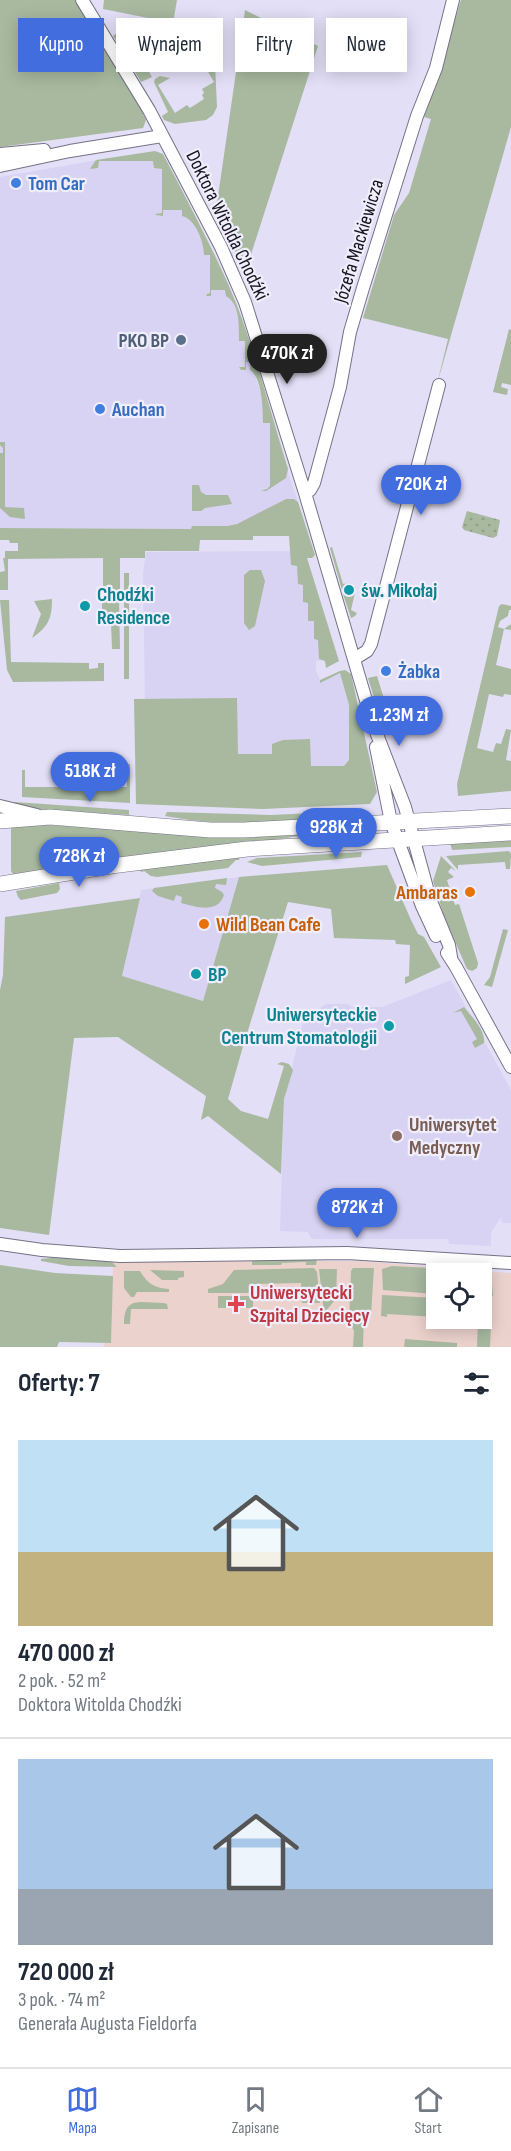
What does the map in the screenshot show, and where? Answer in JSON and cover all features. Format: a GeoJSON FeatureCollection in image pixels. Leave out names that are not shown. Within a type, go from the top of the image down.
{"type":"FeatureCollection","features":[{"type":"Feature","properties":{"kind":"main road"},"geometry":{"type":"LineString","coordinates":[[0,821],[50,818],[210,830],[511,816]]}},
{"type":"Feature","properties":{"kind":"main road"},"geometry":{"type":"LineString","coordinates":[[0,884],[111,866],[247,849],[511,833]]}},
{"type":"Feature","properties":{"kind":"street","name":"Doktora Witolda Chodźki"},"geometry":{"type":"LineString","coordinates":[[82,0],[149,110],[221,247],[242,293],[305,493],[373,724],[409,821],[430,899],[449,945],[450,957]]}},
{"type":"Feature","properties":{"kind":"street","name":"Józefa Mackiewicza"},"geometry":{"type":"LineString","coordinates":[[305,493],[314,483],[340,387],[350,332],[417,116],[436,68],[453,0]]}},
{"type":"Feature","properties":{"kind":"street"},"geometry":{"type":"LineString","coordinates":[[0,166],[70,151],[162,136]]}},
{"type":"Feature","properties":{"kind":"street"},"geometry":{"type":"LineString","coordinates":[[0,154],[41,150],[70,151]]}},
{"type":"Feature","properties":{"kind":"street"},"geometry":{"type":"LineString","coordinates":[[354,659],[367,651],[371,644],[439,385]]}},
{"type":"Feature","properties":{"kind":"street","name":"Doktora Witolda Chodźki"},"geometry":{"type":"LineString","coordinates":[[373,724],[391,822],[422,906],[444,950],[511,1067]]}},
{"type":"Feature","properties":{"kind":"street"},"geometry":{"type":"LineString","coordinates":[[0,806],[50,818]]}},
{"type":"Feature","properties":{"kind":"street"},"geometry":{"type":"LineString","coordinates":[[0,1244],[120,1256],[346,1253],[511,1263]]}},
{"type":"Feature","properties":{"kind":"shaded area"},"geometry":{"type":"Polygon","coordinates":[[[159,152],[213,255],[239,318],[239,340],[245,341],[245,367],[239,367],[246,370],[246,362],[250,362],[250,370],[254,373],[298,502],[294,499],[286,499],[247,521],[227,526],[192,526],[192,529],[0,528],[0,177],[159,152]]]}},
{"type":"Feature","properties":{"kind":"shaded area"},"geometry":{"type":"Polygon","coordinates":[[[300,551],[333,659],[316,661],[316,671],[321,682],[340,673],[360,743],[361,770],[146,771],[143,573],[146,552],[300,551]]]}},
{"type":"Feature","properties":{"kind":"shaded area"},"geometry":{"type":"Polygon","coordinates":[[[239,877],[203,1001],[122,977],[141,890],[239,877]]]}},
{"type":"Feature","properties":{"kind":"shaded area","name":"Uniwersytet Medyczny"},"geometry":{"type":"Polygon","coordinates":[[[451,980],[511,1090],[511,1223],[502,1223],[501,1217],[491,1233],[491,1246],[449,1244],[448,1239],[315,1239],[311,1238],[308,1232],[280,1231],[284,1099],[304,1019],[326,1004],[382,1007],[451,980]]]}},
{"type":"Feature","properties":{"kind":"shaded area","name":"Uniwersytecki Szpital Dziecięcy"},"geometry":{"type":"Polygon","coordinates":[[[113,1261],[362,1261],[426,1266],[426,1329],[492,1329],[492,1271],[511,1273],[511,1347],[104,1347],[104,1343],[111,1342],[113,1261]]]}},
{"type":"Feature","properties":{"kind":"green space"},"geometry":{"type":"Polygon","coordinates":[[[0,0],[76,0],[87,18],[18,18],[18,72],[104,72],[104,45],[116,64],[116,72],[121,72],[143,108],[141,109],[146,120],[143,128],[0,147],[0,0]]]}},
{"type":"Feature","properties":{"kind":"green space"},"geometry":{"type":"Polygon","coordinates":[[[104,0],[177,0],[174,18],[148,18],[103,9],[104,0]]]}},
{"type":"Feature","properties":{"kind":"green space"},"geometry":{"type":"Polygon","coordinates":[[[461,0],[511,0],[511,127],[437,384],[448,339],[363,318],[394,215],[409,193],[431,119],[424,117],[461,0]]]}},
{"type":"Feature","properties":{"kind":"green space"},"geometry":{"type":"Polygon","coordinates":[[[245,10],[261,18],[244,18],[245,10]]]}},
{"type":"Feature","properties":{"kind":"green space"},"geometry":{"type":"Polygon","coordinates":[[[314,44],[318,46],[314,58],[314,44]]]}},
{"type":"Feature","properties":{"kind":"green space"},"geometry":{"type":"Polygon","coordinates":[[[135,72],[149,72],[152,77],[141,82],[135,72]]]}},
{"type":"Feature","properties":{"kind":"green space"},"geometry":{"type":"Polygon","coordinates":[[[208,72],[215,72],[217,107],[213,115],[206,120],[175,124],[164,120],[162,116],[168,112],[154,82],[155,79],[160,76],[170,78],[158,85],[175,113],[187,105],[190,108],[204,99],[202,89],[214,82],[208,72]]]}},
{"type":"Feature","properties":{"kind":"green space"},"geometry":{"type":"Polygon","coordinates":[[[236,72],[310,72],[245,273],[216,210],[236,72]]]}},
{"type":"Feature","properties":{"kind":"green space"},"geometry":{"type":"Polygon","coordinates":[[[155,151],[163,154],[197,220],[229,286],[254,353],[288,469],[286,478],[266,491],[261,491],[270,486],[270,423],[263,423],[261,394],[257,380],[250,370],[250,362],[246,362],[246,370],[241,370],[239,367],[245,367],[245,341],[239,341],[238,316],[234,304],[226,296],[225,290],[211,290],[211,296],[206,296],[210,293],[210,255],[204,255],[203,244],[195,226],[182,216],[182,210],[163,210],[163,216],[155,214],[162,213],[162,169],[154,168],[153,161],[99,161],[98,168],[90,169],[96,160],[155,151]]]}},
{"type":"Feature","properties":{"kind":"green space"},"geometry":{"type":"Polygon","coordinates":[[[509,329],[511,330],[511,385],[502,383],[501,387],[508,389],[507,395],[493,392],[509,329]]]}},
{"type":"Feature","properties":{"kind":"green space"},"geometry":{"type":"Polygon","coordinates":[[[0,442],[5,442],[5,507],[24,508],[25,519],[10,517],[0,508],[0,453],[3,453],[3,448],[0,442]]]}},
{"type":"Feature","properties":{"kind":"green space"},"geometry":{"type":"Polygon","coordinates":[[[192,485],[199,485],[201,492],[206,495],[228,495],[232,504],[192,511],[192,485]]]}},
{"type":"Feature","properties":{"kind":"green space"},"geometry":{"type":"Polygon","coordinates":[[[286,499],[294,499],[298,502],[315,555],[307,558],[339,661],[326,668],[325,661],[319,659],[318,640],[314,639],[314,621],[308,621],[308,603],[303,602],[303,585],[298,584],[297,566],[291,565],[289,536],[253,536],[253,540],[200,540],[199,551],[145,551],[145,558],[120,558],[120,591],[103,591],[103,558],[8,559],[8,590],[0,590],[0,572],[5,571],[3,558],[5,558],[5,551],[18,551],[18,543],[0,540],[0,528],[191,529],[192,526],[227,526],[237,524],[286,499]]]}},
{"type":"Feature","properties":{"kind":"green space"},"geometry":{"type":"Polygon","coordinates":[[[467,511],[500,520],[497,536],[493,538],[464,530],[462,527],[467,511]]]}},
{"type":"Feature","properties":{"kind":"green space"},"geometry":{"type":"Polygon","coordinates":[[[332,547],[343,584],[351,583],[356,588],[351,610],[357,613],[351,618],[343,594],[351,591],[350,588],[342,590],[330,548],[332,547]]]}},
{"type":"Feature","properties":{"kind":"green space"},"geometry":{"type":"Polygon","coordinates":[[[250,570],[261,570],[265,581],[255,626],[249,630],[244,623],[244,575],[250,570]]]}},
{"type":"Feature","properties":{"kind":"green space"},"geometry":{"type":"Polygon","coordinates":[[[124,573],[129,573],[129,679],[124,679],[124,573]]]}},
{"type":"Feature","properties":{"kind":"green space"},"geometry":{"type":"Polygon","coordinates":[[[102,598],[119,598],[120,649],[112,649],[111,623],[102,623],[102,598]]]}},
{"type":"Feature","properties":{"kind":"green space"},"geometry":{"type":"Polygon","coordinates":[[[52,599],[48,622],[32,638],[41,614],[34,601],[52,599]]]}},
{"type":"Feature","properties":{"kind":"green space"},"geometry":{"type":"Polygon","coordinates":[[[0,600],[9,600],[11,662],[89,663],[89,669],[98,668],[98,663],[104,663],[104,681],[13,682],[7,670],[0,600]]]}},
{"type":"Feature","properties":{"kind":"green space"},"geometry":{"type":"Polygon","coordinates":[[[502,604],[511,606],[511,610],[508,616],[500,621],[498,627],[504,629],[496,665],[511,669],[511,695],[504,694],[503,697],[489,694],[477,748],[493,752],[496,743],[501,744],[506,729],[511,730],[506,760],[511,761],[511,791],[458,796],[457,784],[499,606],[502,604]]]}},
{"type":"Feature","properties":{"kind":"green space"},"geometry":{"type":"Polygon","coordinates":[[[345,670],[351,674],[377,792],[370,804],[263,809],[136,804],[134,699],[237,698],[238,754],[272,754],[272,744],[283,740],[310,739],[311,766],[344,766],[349,760],[349,705],[340,673],[320,683],[320,680],[345,670]]]}},
{"type":"Feature","properties":{"kind":"green space"},"geometry":{"type":"Polygon","coordinates":[[[377,676],[389,715],[378,710],[368,678],[377,676]]]}},
{"type":"Feature","properties":{"kind":"green space"},"geometry":{"type":"Polygon","coordinates":[[[127,764],[130,764],[130,803],[22,797],[22,770],[25,770],[25,787],[127,787],[127,764]]]}},
{"type":"Feature","properties":{"kind":"green space"},"geometry":{"type":"Polygon","coordinates":[[[15,802],[129,810],[129,815],[23,808],[10,805],[15,802]]]}},
{"type":"Feature","properties":{"kind":"green space"},"geometry":{"type":"Polygon","coordinates":[[[356,811],[357,819],[285,823],[213,822],[165,816],[167,812],[271,815],[356,811]]]}},
{"type":"Feature","properties":{"kind":"green space"},"geometry":{"type":"Polygon","coordinates":[[[48,825],[182,833],[297,833],[298,836],[13,874],[11,871],[11,826],[48,825]]]}},
{"type":"Feature","properties":{"kind":"green space"},"geometry":{"type":"Polygon","coordinates":[[[511,839],[511,847],[452,850],[450,842],[511,839]]]}},
{"type":"Feature","properties":{"kind":"green space"},"geometry":{"type":"Polygon","coordinates":[[[509,851],[511,854],[510,869],[506,869],[505,862],[458,865],[458,870],[446,856],[509,851]]]}},
{"type":"Feature","properties":{"kind":"green space"},"geometry":{"type":"Polygon","coordinates":[[[362,852],[361,857],[262,866],[247,862],[257,858],[362,852]]]}},
{"type":"Feature","properties":{"kind":"green space"},"geometry":{"type":"Polygon","coordinates":[[[441,856],[456,871],[451,868],[448,872],[454,877],[447,880],[455,905],[459,904],[478,963],[477,968],[472,971],[467,969],[444,916],[433,881],[441,856]]]}},
{"type":"Feature","properties":{"kind":"green space"},"geometry":{"type":"Polygon","coordinates":[[[240,857],[228,868],[157,877],[137,869],[240,857]]]}},
{"type":"Feature","properties":{"kind":"green space"},"geometry":{"type":"Polygon","coordinates":[[[387,865],[418,934],[424,937],[441,967],[405,984],[405,977],[409,976],[410,945],[396,944],[395,940],[334,938],[331,909],[288,902],[245,1040],[252,1043],[244,1043],[228,1099],[241,1111],[268,1119],[284,1066],[277,1064],[282,1062],[289,1064],[293,1070],[284,1099],[281,1174],[208,1116],[201,1120],[206,1096],[118,1037],[74,1038],[49,1235],[0,1228],[0,990],[3,975],[5,917],[140,898],[122,976],[203,1001],[239,877],[387,865]]]}},
{"type":"Feature","properties":{"kind":"green space"},"geometry":{"type":"Polygon","coordinates":[[[227,878],[226,885],[216,884],[215,888],[224,895],[217,905],[212,907],[187,905],[181,903],[182,897],[176,895],[174,901],[158,896],[152,891],[154,888],[227,878]]]}},
{"type":"Feature","properties":{"kind":"green space"},"geometry":{"type":"Polygon","coordinates":[[[59,883],[60,889],[57,893],[21,900],[16,891],[59,883]]]}},
{"type":"Feature","properties":{"kind":"green space"},"geometry":{"type":"Polygon","coordinates":[[[503,929],[508,930],[492,987],[484,985],[490,977],[503,929]]]}},
{"type":"Feature","properties":{"kind":"green space"},"geometry":{"type":"Polygon","coordinates":[[[464,1007],[483,1033],[484,1043],[475,1048],[472,1042],[477,1039],[461,1011],[453,1013],[464,1007]]]}},
{"type":"Feature","properties":{"kind":"green space"},"geometry":{"type":"Polygon","coordinates":[[[58,1257],[110,1260],[117,1267],[69,1266],[41,1261],[41,1259],[58,1257]]]}},
{"type":"Feature","properties":{"kind":"green space"},"geometry":{"type":"Polygon","coordinates":[[[317,1258],[316,1265],[306,1265],[306,1262],[252,1265],[252,1259],[317,1258]]]}},
{"type":"Feature","properties":{"kind":"green space"},"geometry":{"type":"Polygon","coordinates":[[[0,1265],[55,1273],[113,1276],[111,1343],[59,1342],[57,1347],[0,1347],[0,1265]]]}},
{"type":"Feature","properties":{"kind":"green space"},"geometry":{"type":"Polygon","coordinates":[[[392,1266],[426,1268],[426,1293],[383,1290],[382,1269],[392,1266]]]}},
{"type":"Feature","properties":{"kind":"green space"},"geometry":{"type":"Polygon","coordinates":[[[314,1268],[317,1272],[320,1303],[302,1303],[301,1283],[252,1284],[251,1293],[208,1293],[208,1289],[223,1284],[234,1270],[314,1268]]]}},
{"type":"Feature","properties":{"kind":"green space"},"geometry":{"type":"Polygon","coordinates":[[[353,1268],[374,1268],[371,1315],[364,1315],[363,1347],[353,1347],[354,1331],[349,1322],[353,1268]]]}},
{"type":"Feature","properties":{"kind":"green space"},"geometry":{"type":"Polygon","coordinates":[[[319,1269],[337,1269],[336,1299],[324,1313],[319,1269]]]}},
{"type":"Feature","properties":{"kind":"green space"},"geometry":{"type":"Polygon","coordinates":[[[150,1270],[184,1271],[184,1277],[178,1280],[162,1280],[150,1270]]]}},
{"type":"Feature","properties":{"kind":"green space"},"geometry":{"type":"Polygon","coordinates":[[[124,1271],[140,1271],[151,1284],[169,1289],[169,1292],[137,1292],[134,1297],[131,1297],[124,1288],[124,1271]]]}},
{"type":"Feature","properties":{"kind":"green space"},"geometry":{"type":"Polygon","coordinates":[[[382,1295],[426,1297],[426,1316],[387,1314],[387,1317],[381,1316],[382,1295]]]}},
{"type":"Feature","properties":{"kind":"green space"},"geometry":{"type":"Polygon","coordinates":[[[218,1296],[253,1296],[253,1308],[218,1308],[218,1296]]]}},
{"type":"Feature","properties":{"kind":"green space"},"geometry":{"type":"Polygon","coordinates":[[[141,1302],[167,1304],[168,1309],[131,1309],[130,1324],[124,1324],[127,1308],[131,1305],[141,1302]]]}},
{"type":"Feature","properties":{"kind":"green space"},"geometry":{"type":"Polygon","coordinates":[[[478,1329],[491,1329],[490,1347],[477,1347],[478,1329]]]}},
{"type":"Feature","properties":{"kind":"green space"},"geometry":{"type":"Polygon","coordinates":[[[405,1339],[457,1343],[457,1347],[404,1347],[405,1339]]]}},
{"type":"Feature","properties":{"kind":"place","name":"Tom Car"},"geometry":{"type":"Point","coordinates":[16,183]}},
{"type":"Feature","properties":{"kind":"place","name":"PKO BP"},"geometry":{"type":"Point","coordinates":[181,340]}},
{"type":"Feature","properties":{"kind":"place","name":"Auchan"},"geometry":{"type":"Point","coordinates":[100,409]}},
{"type":"Feature","properties":{"kind":"place","name":"św. Mikołaj"},"geometry":{"type":"Point","coordinates":[349,590]}},
{"type":"Feature","properties":{"kind":"place","name":"Chodźki Residence"},"geometry":{"type":"Point","coordinates":[85,606]}},
{"type":"Feature","properties":{"kind":"place","name":"Żabka"},"geometry":{"type":"Point","coordinates":[386,671]}},
{"type":"Feature","properties":{"kind":"place","name":"Ambaras"},"geometry":{"type":"Point","coordinates":[470,892]}},
{"type":"Feature","properties":{"kind":"place","name":"Wild Bean Cafe"},"geometry":{"type":"Point","coordinates":[204,924]}},
{"type":"Feature","properties":{"kind":"place","name":"BP"},"geometry":{"type":"Point","coordinates":[196,974]}},
{"type":"Feature","properties":{"kind":"place","name":"Uniwersyteckie Centrum Stomatologii"},"geometry":{"type":"Point","coordinates":[389,1026]}},
{"type":"Feature","properties":{"kind":"place","name":"Uniwersytet Medyczny"},"geometry":{"type":"Point","coordinates":[397,1136]}},
{"type":"Feature","properties":{"kind":"place","name":"Uniwersytecki Szpital Dziecięcy"},"geometry":{"type":"Point","coordinates":[236,1304]}}]}
